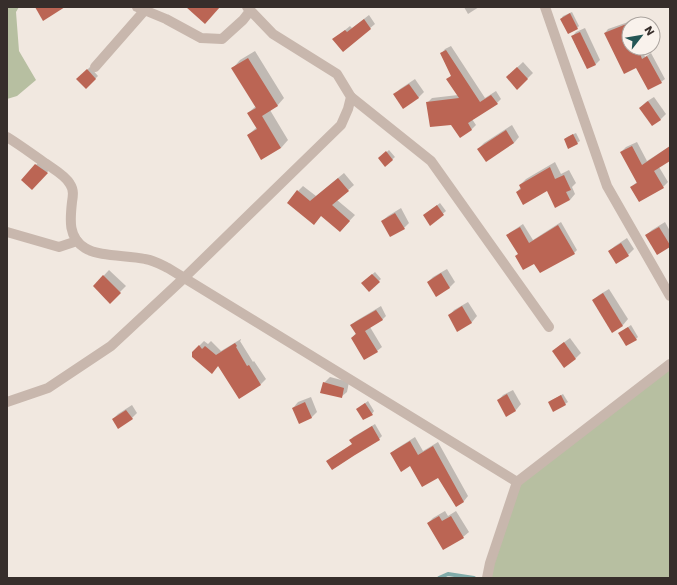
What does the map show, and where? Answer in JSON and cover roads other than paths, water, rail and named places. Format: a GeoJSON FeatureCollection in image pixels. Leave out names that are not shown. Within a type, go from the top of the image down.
{"type":"FeatureCollection","features":[{"type":"Feature","properties":{"kind":"street"},"geometry":{"type":"LineString","coordinates":[[544,7],[607,186],[670,296]]}},
{"type":"Feature","properties":{"kind":"street"},"geometry":{"type":"LineString","coordinates":[[95,68],[141,9],[166,19],[202,38],[222,39],[243,20],[249,9],[273,34],[337,74],[351,97],[431,161],[549,327]]}},
{"type":"Feature","properties":{"kind":"street"},"geometry":{"type":"LineString","coordinates":[[7,402],[48,388],[111,346],[184,278],[341,125],[348,109],[351,97]]}},
{"type":"Feature","properties":{"kind":"street"},"geometry":{"type":"LineString","coordinates":[[7,137],[59,172],[70,183],[73,194],[70,221],[72,231],[77,241],[85,248],[92,252],[146,259],[158,263],[517,482]]}},
{"type":"Feature","properties":{"kind":"street"},"geometry":{"type":"LineString","coordinates":[[7,232],[59,246],[77,241]]}},
{"type":"Feature","properties":{"kind":"street"},"geometry":{"type":"LineString","coordinates":[[487,578],[490,562],[517,482],[670,364]]}},
{"type":"Feature","properties":{"kind":"waterway"},"geometry":{"type":"LineString","coordinates":[[439,578],[448,574],[474,578]]}}]}
